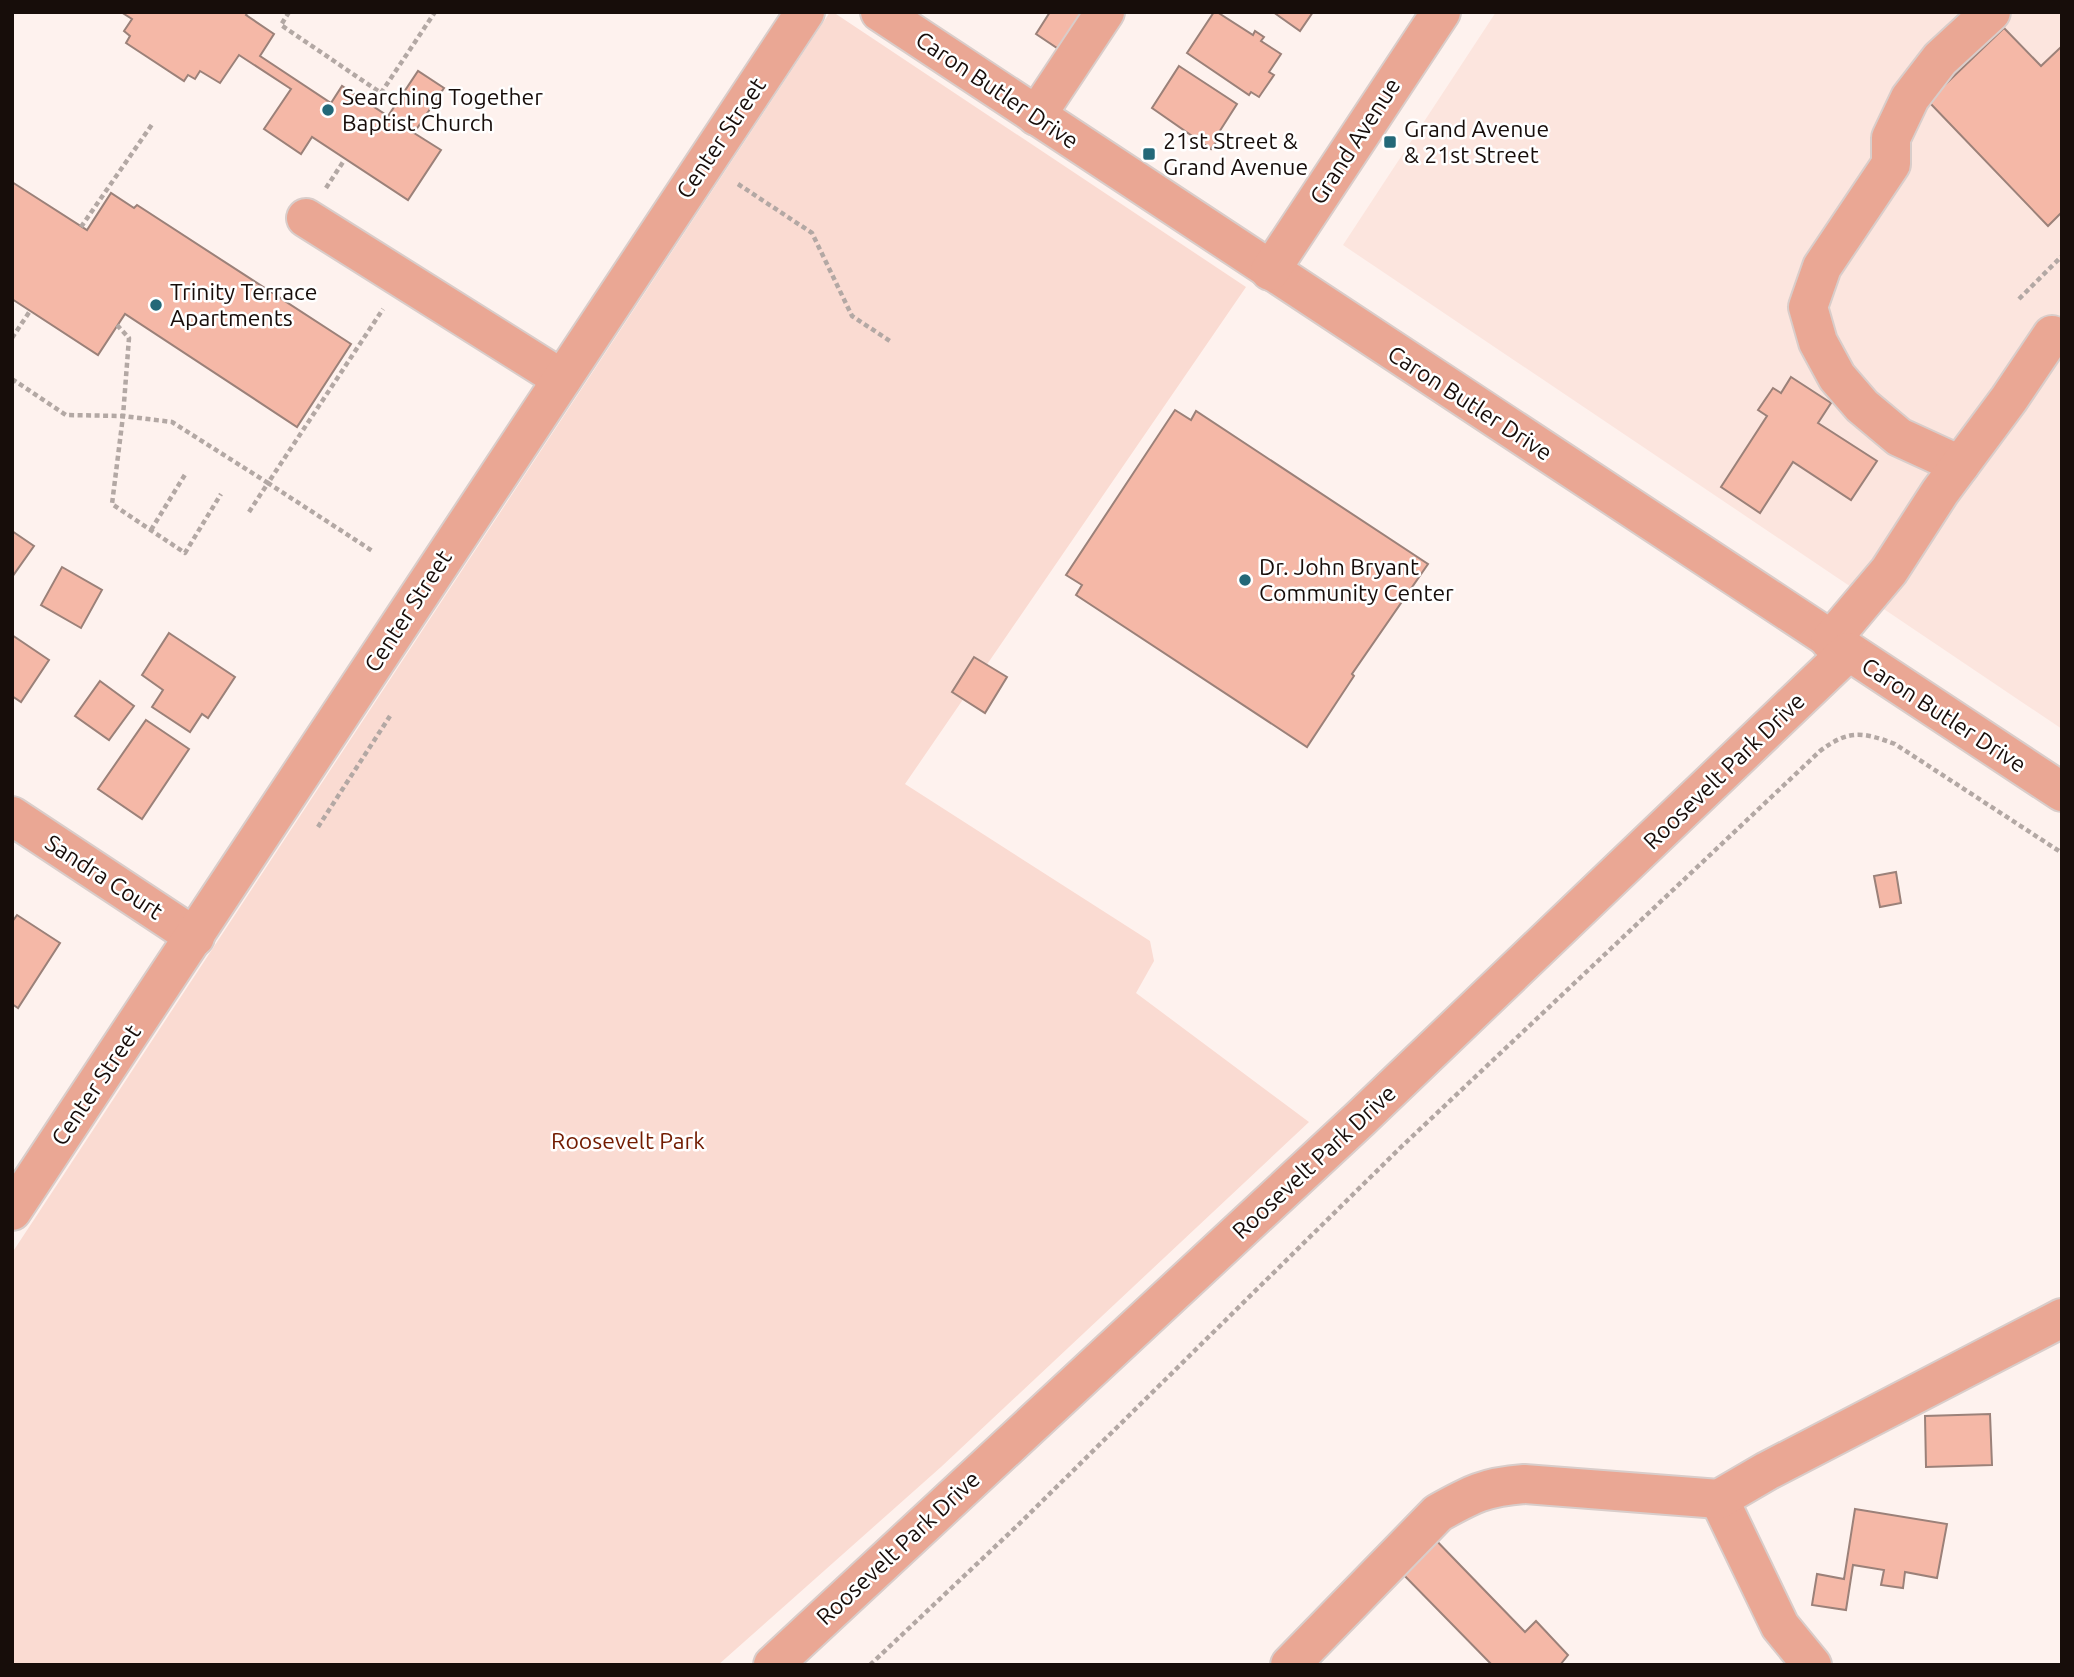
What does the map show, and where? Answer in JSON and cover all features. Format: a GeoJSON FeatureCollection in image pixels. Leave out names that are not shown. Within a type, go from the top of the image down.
{"type":"FeatureCollection","features":[{"type":"Feature","properties":{"kind":"street","name":"Center Street"},"geometry":{"type":"LineString","coordinates":[[12,1211],[805,12]]}},
{"type":"Feature","properties":{"kind":"street","name":"Caron Butler Drive"},"geometry":{"type":"LineString","coordinates":[[880,12],[2062,792]]}},
{"type":"Feature","properties":{"kind":"street"},"geometry":{"type":"LineString","coordinates":[[1036,116],[1105,12]]}},
{"type":"Feature","properties":{"kind":"street","name":"Grand Avenue"},"geometry":{"type":"LineString","coordinates":[[1270,271],[1441,12]]}},
{"type":"Feature","properties":{"kind":"street"},"geometry":{"type":"LineString","coordinates":[[1960,465],[1899,437],[1862,406],[1837,377],[1818,342],[1808,307],[1822,267],[1891,164],[1891,138],[1910,99],[1940,59],[1992,12]]}},
{"type":"Feature","properties":{"kind":"street"},"geometry":{"type":"LineString","coordinates":[[306,218],[562,379]]}},
{"type":"Feature","properties":{"kind":"street","name":"Roosevelt Park Drive"},"geometry":{"type":"LineString","coordinates":[[773,1665],[1370,1110],[1839,646],[1960,465],[2052,335],[2062,359]]}},
{"type":"Feature","properties":{"kind":"street","name":"Sandra Court"},"geometry":{"type":"LineString","coordinates":[[12,816],[195,937]]}},
{"type":"Feature","properties":{"kind":"street"},"geometry":{"type":"LineString","coordinates":[[1290,1665],[1438,1513],[1468,1496],[1492,1486],[1524,1484],[1719,1499],[2062,1318]]}},
{"type":"Feature","properties":{"kind":"street"},"geometry":{"type":"LineString","coordinates":[[1719,1499],[1780,1626],[1812,1665]]}},
{"type":"Feature","properties":{"kind":"path"},"geometry":{"type":"LineString","coordinates":[[289,12],[281,25],[381,93],[435,12]]}},
{"type":"Feature","properties":{"kind":"path"},"geometry":{"type":"LineString","coordinates":[[80,227],[153,124]]}},
{"type":"Feature","properties":{"kind":"path"},"geometry":{"type":"LineString","coordinates":[[737,184],[812,233],[852,316],[890,341]]}},
{"type":"Feature","properties":{"kind":"path"},"geometry":{"type":"LineString","coordinates":[[2019,299],[2062,256]]}},
{"type":"Feature","properties":{"kind":"path"},"geometry":{"type":"LineString","coordinates":[[249,512],[402,279]]}},
{"type":"Feature","properties":{"kind":"path"},"geometry":{"type":"LineString","coordinates":[[12,338],[30,311]]}},
{"type":"Feature","properties":{"kind":"path"},"geometry":{"type":"LineString","coordinates":[[117,326],[128,338],[123,416],[112,504],[186,553],[221,494]]}},
{"type":"Feature","properties":{"kind":"path"},"geometry":{"type":"LineString","coordinates":[[12,379],[66,415],[123,416],[172,422],[374,552]]}},
{"type":"Feature","properties":{"kind":"path"},"geometry":{"type":"LineString","coordinates":[[151,530],[186,473]]}},
{"type":"Feature","properties":{"kind":"path"},"geometry":{"type":"LineString","coordinates":[[870,1665],[1018,1525],[1400,1148],[1820,751],[1836,739],[1855,733],[1872,735],[1895,744],[2062,853]]}},
{"type":"Feature","properties":{"kind":"shaded area"},"geometry":{"type":"Polygon","coordinates":[[[1496,12],[2062,12],[2062,729],[1343,245],[1496,12]]]}},
{"type":"Feature","properties":{"kind":"green space","name":"Roosevelt Park"},"geometry":{"type":"Polygon","coordinates":[[[830,12],[1246,287],[905,784],[1150,941],[1154,961],[1136,993],[1309,1122],[941,1467],[718,1665],[12,1665],[12,1253],[830,12]]]}},
{"type":"Feature","properties":{"kind":"building","name":"Searching Together Baptist Church"},"geometry":{"type":"Polygon","coordinates":[[[121,12],[248,12],[246,15],[274,34],[260,56],[331,103],[342,86],[388,116],[418,71],[444,88],[414,133],[441,150],[408,200],[312,137],[301,154],[264,129],[291,89],[239,55],[220,83],[200,71],[195,79],[188,75],[184,81],[126,43],[130,36],[124,31],[132,19],[121,12]]]}},
{"type":"Feature","properties":{"kind":"building"},"geometry":{"type":"Polygon","coordinates":[[[1050,12],[1086,12],[1063,52],[1036,34],[1050,12]]]}},
{"type":"Feature","properties":{"kind":"building"},"geometry":{"type":"Polygon","coordinates":[[[1214,12],[1253,35],[1255,31],[1264,37],[1261,41],[1281,54],[1269,72],[1274,75],[1259,97],[1251,92],[1249,95],[1187,53],[1214,12]]]}},
{"type":"Feature","properties":{"kind":"building"},"geometry":{"type":"Polygon","coordinates":[[[1273,12],[1313,12],[1300,31],[1273,12]]]}},
{"type":"Feature","properties":{"kind":"building"},"geometry":{"type":"Polygon","coordinates":[[[2004,28],[2041,66],[2062,46],[2062,212],[2048,226],[1928,101],[2004,28]]]}},
{"type":"Feature","properties":{"kind":"building"},"geometry":{"type":"Polygon","coordinates":[[[1179,66],[1237,104],[1211,149],[1152,108],[1179,66]]]}},
{"type":"Feature","properties":{"kind":"building","name":"Trinity Terrace Apartments"},"geometry":{"type":"Polygon","coordinates":[[[12,182],[87,230],[111,193],[134,208],[137,205],[351,344],[297,427],[125,314],[98,355],[12,299],[12,182]]]}},
{"type":"Feature","properties":{"kind":"building"},"geometry":{"type":"Polygon","coordinates":[[[1791,377],[1831,403],[1818,423],[1877,461],[1851,500],[1793,462],[1760,513],[1721,487],[1767,416],[1758,410],[1773,388],[1781,393],[1791,377]]]}},
{"type":"Feature","properties":{"kind":"building","name":"Dr. John Bryant Community Center"},"geometry":{"type":"Polygon","coordinates":[[[1175,410],[1191,420],[1196,411],[1428,564],[1352,674],[1354,676],[1307,747],[1076,595],[1082,585],[1066,575],[1175,410]]]}},
{"type":"Feature","properties":{"kind":"building"},"geometry":{"type":"Polygon","coordinates":[[[12,531],[34,546],[12,577],[12,531]]]}},
{"type":"Feature","properties":{"kind":"building"},"geometry":{"type":"Polygon","coordinates":[[[62,567],[102,590],[81,628],[41,605],[62,567]]]}},
{"type":"Feature","properties":{"kind":"building"},"geometry":{"type":"Polygon","coordinates":[[[169,633],[235,677],[208,718],[202,714],[190,732],[152,707],[163,690],[142,675],[169,633]]]}},
{"type":"Feature","properties":{"kind":"building"},"geometry":{"type":"Polygon","coordinates":[[[12,635],[49,660],[21,702],[12,696],[12,635]]]}},
{"type":"Feature","properties":{"kind":"building"},"geometry":{"type":"Polygon","coordinates":[[[974,657],[1007,677],[985,713],[952,692],[974,657]]]}},
{"type":"Feature","properties":{"kind":"building"},"geometry":{"type":"Polygon","coordinates":[[[100,681],[134,706],[109,740],[75,716],[100,681]]]}},
{"type":"Feature","properties":{"kind":"building"},"geometry":{"type":"Polygon","coordinates":[[[146,720],[189,749],[142,819],[98,789],[146,720]]]}},
{"type":"Feature","properties":{"kind":"building"},"geometry":{"type":"Polygon","coordinates":[[[1896,872],[1901,903],[1880,907],[1874,876],[1896,872]]]}},
{"type":"Feature","properties":{"kind":"building"},"geometry":{"type":"Polygon","coordinates":[[[17,915],[60,943],[18,1008],[12,1004],[12,922],[17,915]]]}},
{"type":"Feature","properties":{"kind":"building"},"geometry":{"type":"Polygon","coordinates":[[[1990,1414],[1992,1465],[1926,1467],[1925,1416],[1990,1414]]]}},
{"type":"Feature","properties":{"kind":"building"},"geometry":{"type":"Polygon","coordinates":[[[1855,1509],[1947,1524],[1937,1578],[1905,1572],[1903,1588],[1881,1585],[1884,1570],[1853,1565],[1846,1610],[1812,1605],[1817,1574],[1844,1579],[1855,1509]]]}},
{"type":"Feature","properties":{"kind":"building"},"geometry":{"type":"Polygon","coordinates":[[[1428,1532],[1525,1632],[1536,1621],[1568,1655],[1560,1665],[1492,1665],[1394,1565],[1428,1532]]]}},
{"type":"Feature","properties":{"kind":"place","name":"Searching Together Baptist Church"},"geometry":{"type":"Point","coordinates":[328,110]}},
{"type":"Feature","properties":{"kind":"place","name":"Grand Avenue & 21st Street"},"geometry":{"type":"Point","coordinates":[1390,142]}},
{"type":"Feature","properties":{"kind":"place","name":"21st Street & Grand Avenue"},"geometry":{"type":"Point","coordinates":[1149,154]}},
{"type":"Feature","properties":{"kind":"place","name":"Trinity Terrace Apartments"},"geometry":{"type":"Point","coordinates":[156,305]}},
{"type":"Feature","properties":{"kind":"place","name":"Dr. John Bryant Community Center"},"geometry":{"type":"Point","coordinates":[1245,580]}}]}
